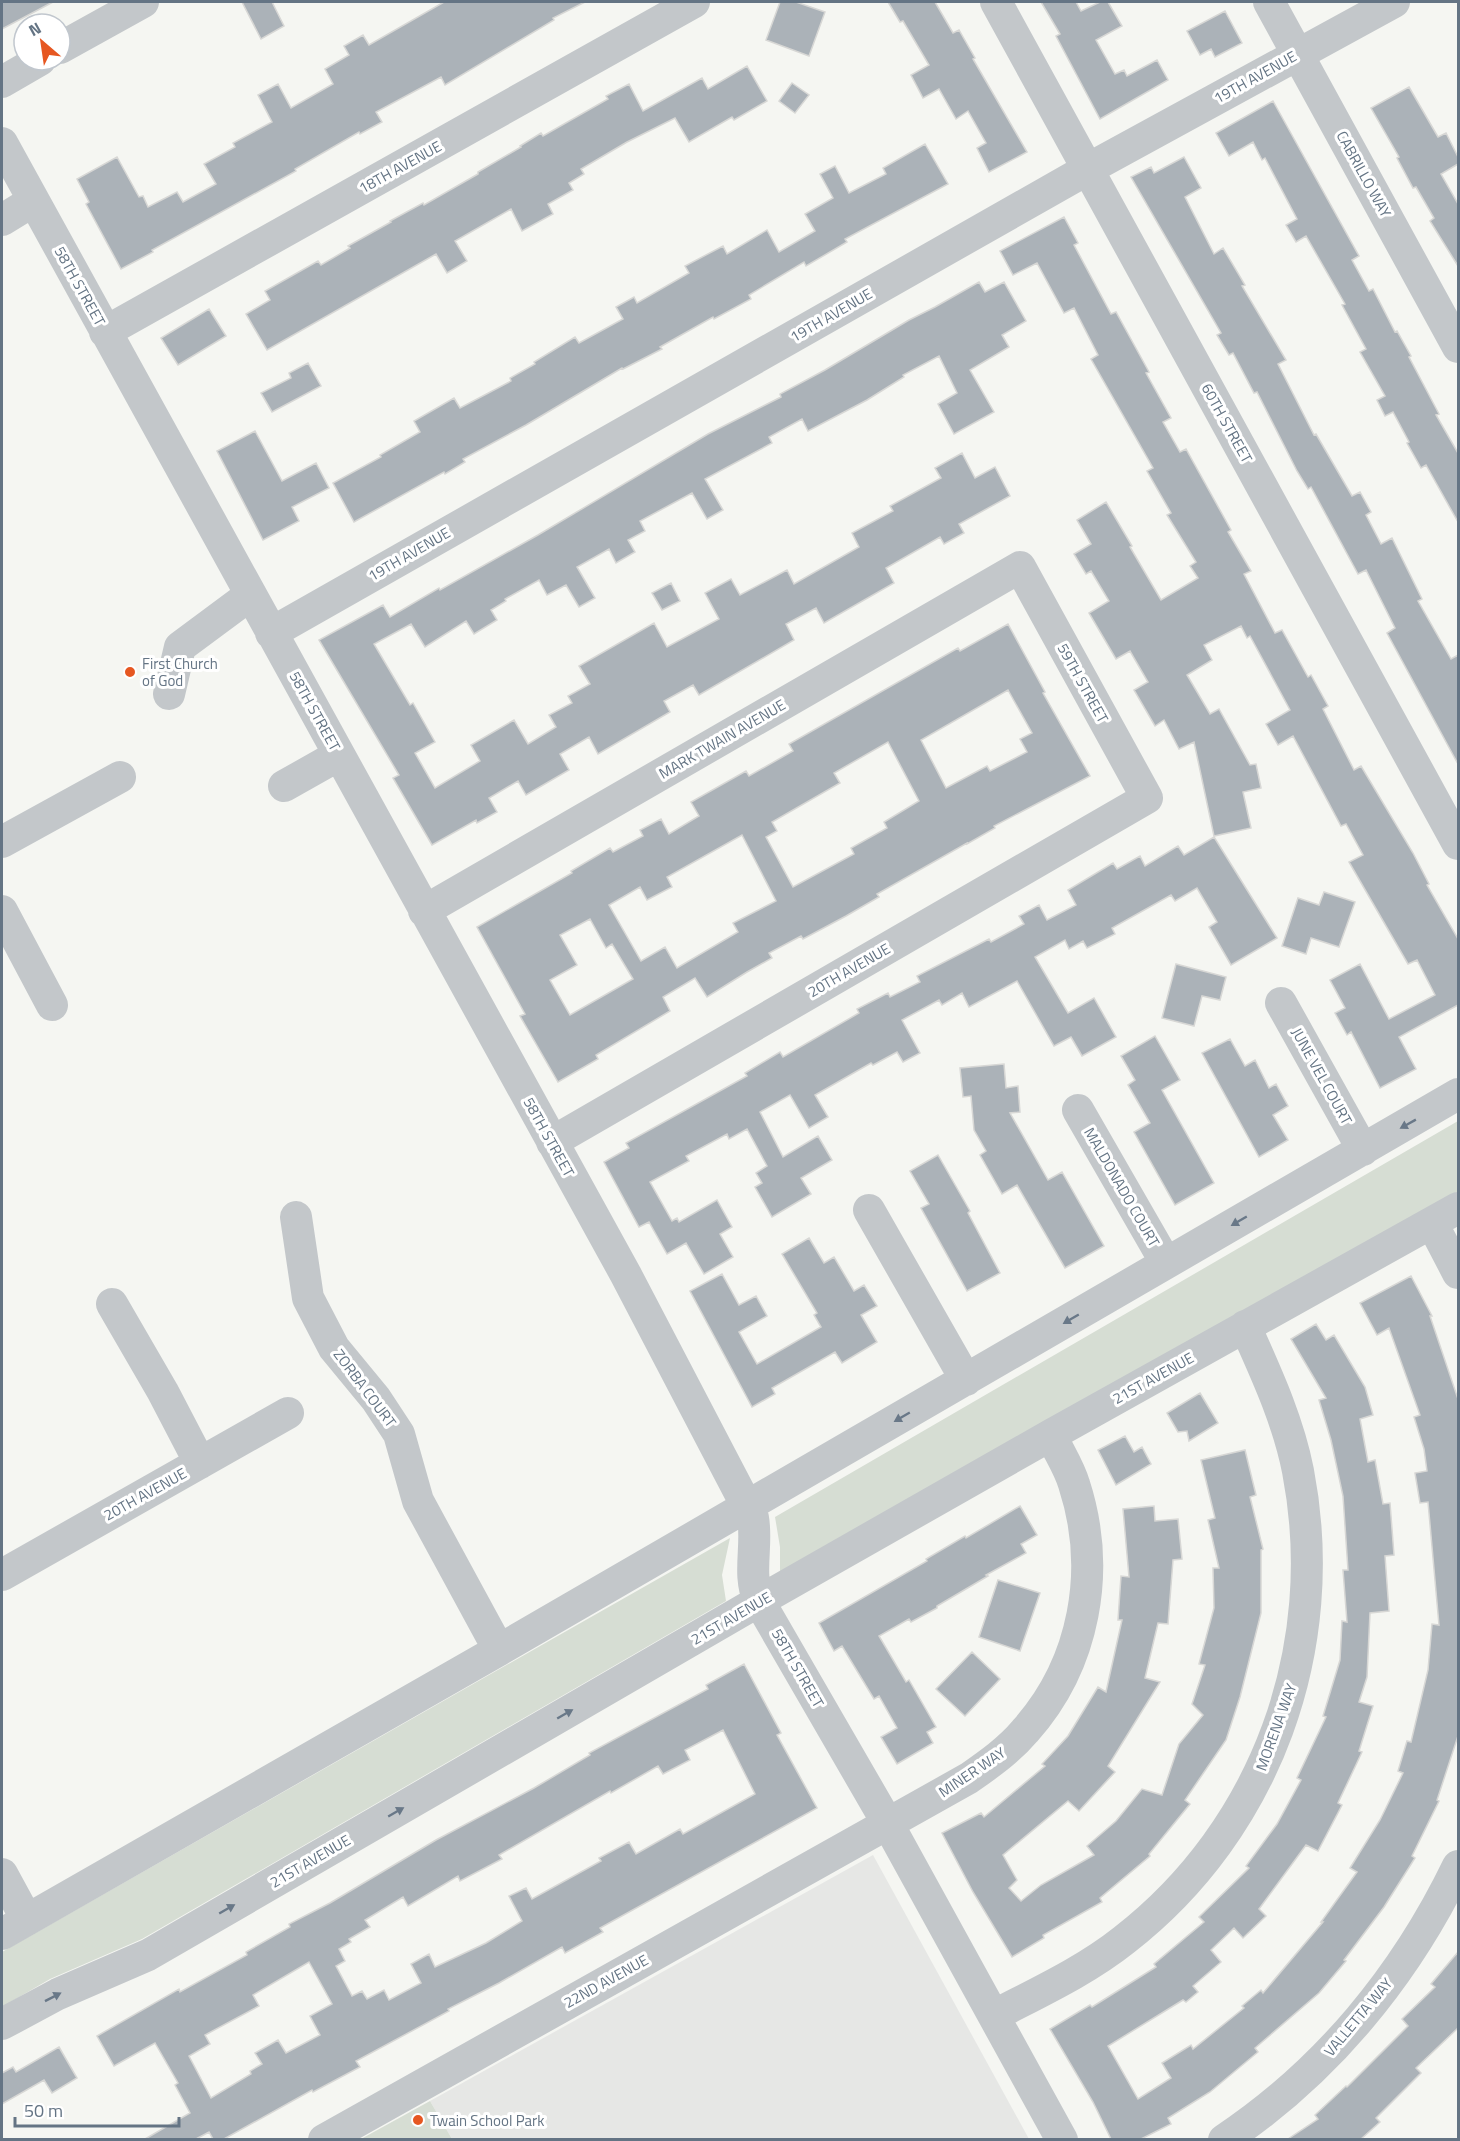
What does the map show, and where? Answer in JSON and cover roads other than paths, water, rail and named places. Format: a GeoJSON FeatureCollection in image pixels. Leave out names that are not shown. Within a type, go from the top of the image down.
{"type":"FeatureCollection","features":[{"type":"Feature","properties":{"kind":"street"},"geometry":{"type":"LineString","coordinates":[[72,41],[142,2]]}},
{"type":"Feature","properties":{"kind":"street","name":"18TH AVENUE"},"geometry":{"type":"LineString","coordinates":[[105,332],[694,2]]}},
{"type":"Feature","properties":{"kind":"street","name":"60TH STREET"},"geometry":{"type":"LineString","coordinates":[[996,2],[1458,844]]}},
{"type":"Feature","properties":{"kind":"street","name":"CABRILLO WAY"},"geometry":{"type":"LineString","coordinates":[[1269,2],[1458,347]]}},
{"type":"Feature","properties":{"kind":"street","name":"19TH AVENUE"},"geometry":{"type":"LineString","coordinates":[[271,633],[1088,169],[1394,2]]}},
{"type":"Feature","properties":{"kind":"street"},"geometry":{"type":"LineString","coordinates":[[2,82],[19,72]]}},
{"type":"Feature","properties":{"kind":"street","name":"58TH STREET"},"geometry":{"type":"LineString","coordinates":[[2,143],[626,1275],[748,1506],[755,1528],[753,1582],[759,1601],[888,1824],[1062,2139]]}},
{"type":"Feature","properties":{"kind":"street"},"geometry":{"type":"LineString","coordinates":[[2,220],[33,201]]}},
{"type":"Feature","properties":{"kind":"street","name":"59TH STREET"},"geometry":{"type":"LineString","coordinates":[[1020,567],[1147,798]]}},
{"type":"Feature","properties":{"kind":"street","name":"MARK TWAIN AVENUE"},"geometry":{"type":"LineString","coordinates":[[424,911],[1020,567]]}},
{"type":"Feature","properties":{"kind":"street"},"geometry":{"type":"LineString","coordinates":[[169,694],[180,647],[250,595]]}},
{"type":"Feature","properties":{"kind":"street"},"geometry":{"type":"LineString","coordinates":[[284,786],[339,755]]}},
{"type":"Feature","properties":{"kind":"street"},"geometry":{"type":"LineString","coordinates":[[2,842],[120,777]]}},
{"type":"Feature","properties":{"kind":"street","name":"20TH AVENUE"},"geometry":{"type":"LineString","coordinates":[[552,1142],[1147,798]]}},
{"type":"Feature","properties":{"kind":"street"},"geometry":{"type":"LineString","coordinates":[[2,910],[52,1005]]}},
{"type":"Feature","properties":{"kind":"street","name":"JUNE VEL COURT"},"geometry":{"type":"LineString","coordinates":[[1281,1003],[1363,1150]]}},
{"type":"Feature","properties":{"kind":"street"},"geometry":{"type":"LineString","coordinates":[[2,1874],[14,1927],[499,1650],[1458,1094]]}},
{"type":"Feature","properties":{"kind":"street","name":"MALDONADO COURT"},"geometry":{"type":"LineString","coordinates":[[1078,1110],[1166,1263]]}},
{"type":"Feature","properties":{"kind":"street","name":"21ST AVENUE"},"geometry":{"type":"LineString","coordinates":[[2,2024],[58,1994],[148,1955],[759,1601],[1458,1208]]}},
{"type":"Feature","properties":{"kind":"street"},"geometry":{"type":"LineString","coordinates":[[869,1210],[966,1380]]}},
{"type":"Feature","properties":{"kind":"street","name":"ZORBA COURT"},"geometry":{"type":"LineString","coordinates":[[296,1217],[308,1298],[334,1348],[376,1400],[399,1434],[418,1501],[499,1650]]}},
{"type":"Feature","properties":{"kind":"street"},"geometry":{"type":"LineString","coordinates":[[1432,1223],[1458,1273]]}},
{"type":"Feature","properties":{"kind":"street"},"geometry":{"type":"LineString","coordinates":[[112,1304],[163,1392],[200,1463]]}},
{"type":"Feature","properties":{"kind":"street","name":"MORENA WAY"},"geometry":{"type":"LineString","coordinates":[[995,2015],[1078,1972],[1124,1941],[1162,1908],[1196,1872],[1239,1812],[1262,1768],[1281,1722],[1293,1683],[1303,1634],[1308,1577],[1306,1527],[1298,1470],[1287,1430],[1274,1391],[1245,1326]]}},
{"type":"Feature","properties":{"kind":"street","name":"20TH AVENUE"},"geometry":{"type":"LineString","coordinates":[[2,1575],[288,1413]]}},
{"type":"Feature","properties":{"kind":"street","name":"MINER WAY"},"geometry":{"type":"LineString","coordinates":[[888,1824],[969,1778],[998,1758],[1025,1732],[1046,1705],[1064,1675],[1083,1618],[1088,1584],[1088,1550],[1084,1520],[1074,1483],[1051,1435]]}},
{"type":"Feature","properties":{"kind":"street","name":"22ND AVENUE"},"geometry":{"type":"LineString","coordinates":[[324,2139],[888,1824]]}},
{"type":"Feature","properties":{"kind":"street","name":"VALLETTA WAY"},"geometry":{"type":"LineString","coordinates":[[1224,2139],[1247,2124],[1294,2086],[1337,2044],[1369,2008],[1412,1950],[1443,1898],[1458,1866]]}},
{"type":"Feature","properties":{"kind":"place","name":"First Church of God"},"geometry":{"type":"Point","coordinates":[130,672]}},
{"type":"Feature","properties":{"kind":"place","name":"Twain School Park"},"geometry":{"type":"Point","coordinates":[418,2120]}}]}
